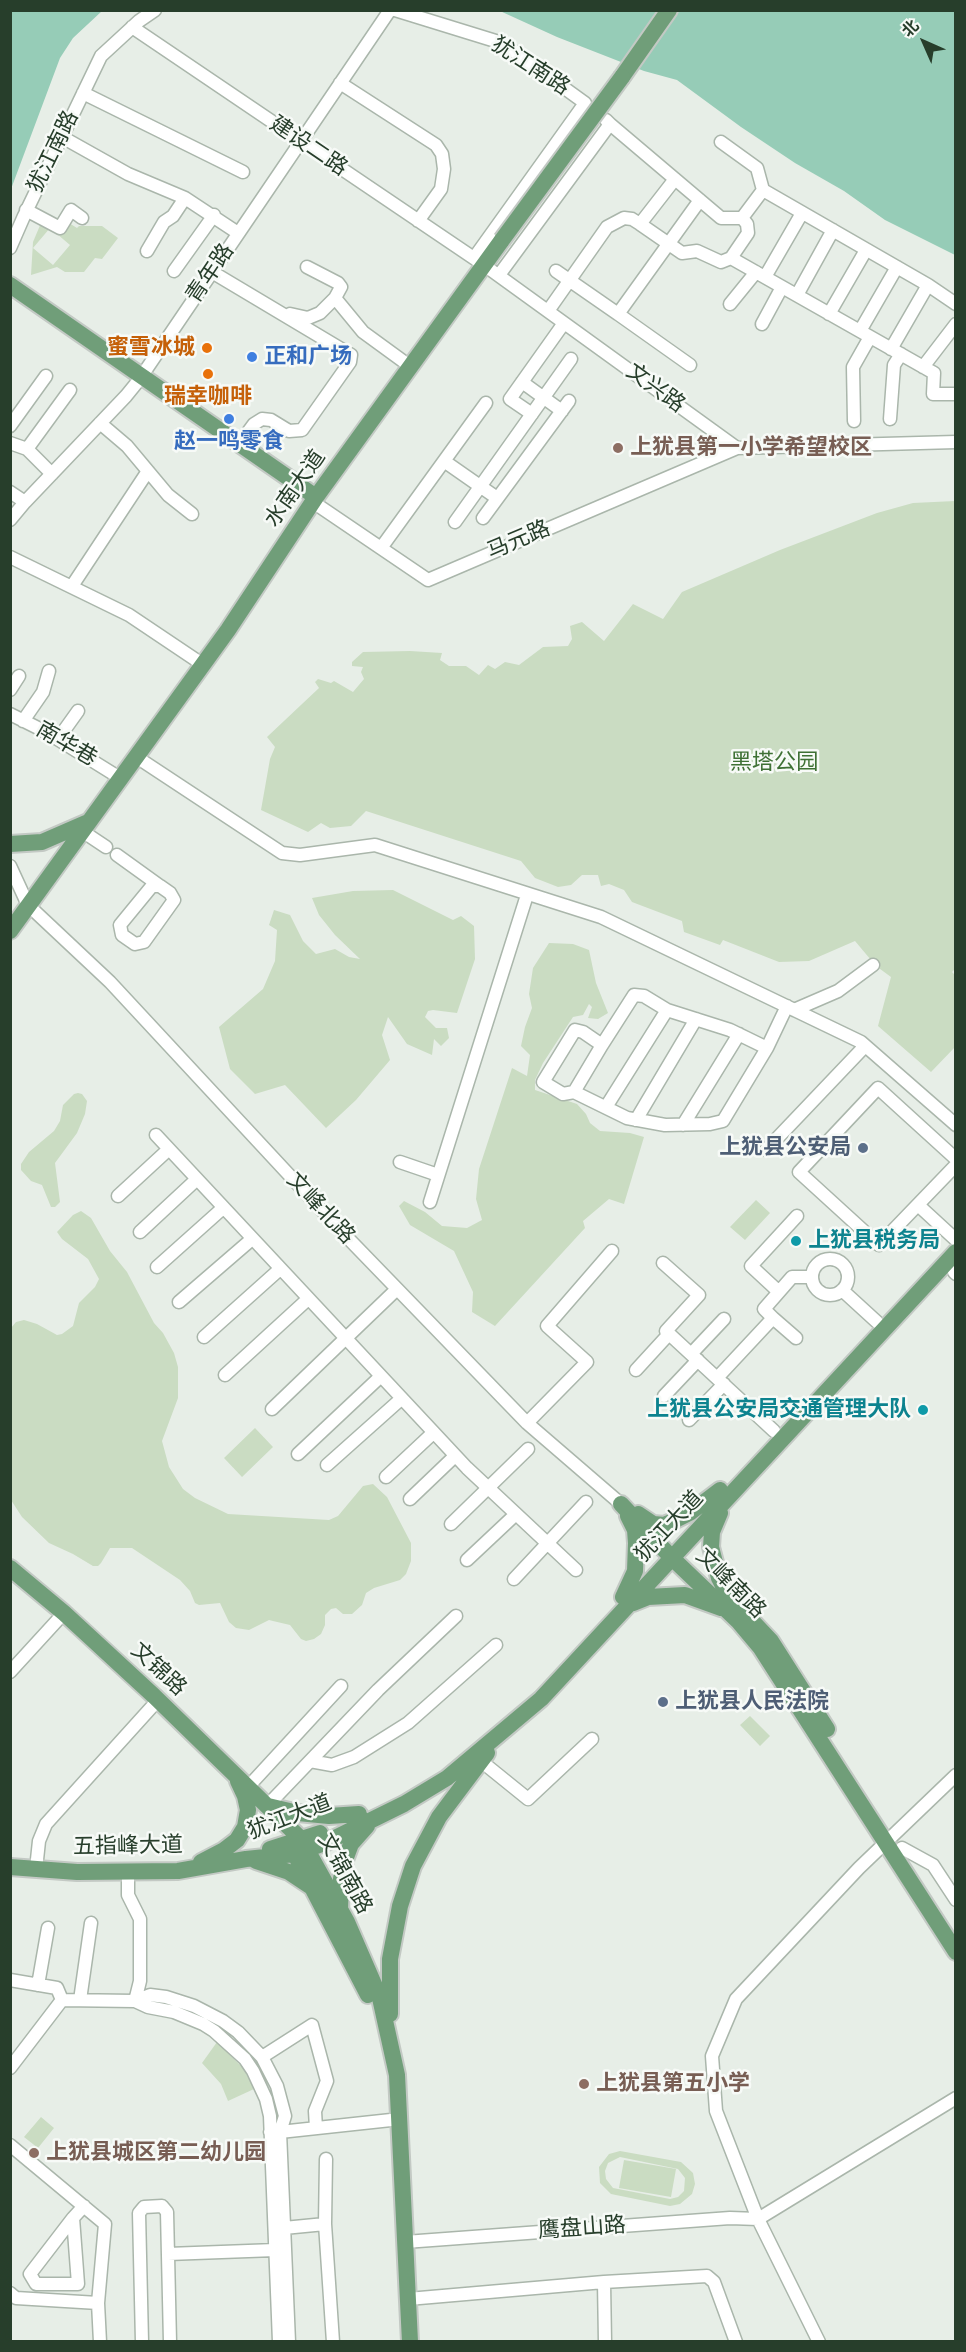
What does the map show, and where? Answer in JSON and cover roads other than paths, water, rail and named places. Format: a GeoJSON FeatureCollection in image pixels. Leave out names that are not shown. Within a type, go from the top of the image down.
{"type":"FeatureCollection","features":[{"type":"Feature","properties":{"kind":"main road","name":"水南大道"},"geometry":{"type":"LineString","coordinates":[[10,931],[201,664],[228,630],[314,501],[411,367],[479,261],[502,240],[669,10]]}},
{"type":"Feature","properties":{"kind":"main road"},"geometry":{"type":"LineString","coordinates":[[10,285],[314,501]]}},
{"type":"Feature","properties":{"kind":"main road"},"geometry":{"type":"LineString","coordinates":[[10,294],[240,443],[314,501]]}},
{"type":"Feature","properties":{"kind":"main road"},"geometry":{"type":"LineString","coordinates":[[10,844],[42,842],[85,826]]}},
{"type":"Feature","properties":{"kind":"main road","name":"犹江大道"},"geometry":{"type":"LineString","coordinates":[[723,1495],[774,1431],[955,1239]]}},
{"type":"Feature","properties":{"kind":"main road","name":"犹江大道"},"geometry":{"type":"LineString","coordinates":[[366,1816],[441,1768],[494,1730],[534,1693],[626,1600],[723,1495],[956,1252]]}},
{"type":"Feature","properties":{"kind":"main road"},"geometry":{"type":"LineString","coordinates":[[624,1506],[653,1524],[665,1525],[723,1495]]}},
{"type":"Feature","properties":{"kind":"main road"},"geometry":{"type":"LineString","coordinates":[[624,1506],[634,1530],[636,1544],[634,1571],[626,1600],[685,1595],[727,1603],[711,1547],[712,1532],[723,1495]]}},
{"type":"Feature","properties":{"kind":"main road","name":"文峰南路"},"geometry":{"type":"LineString","coordinates":[[624,1506],[727,1603],[780,1675],[956,1931]]}},
{"type":"Feature","properties":{"kind":"main road","name":"文锦路"},"geometry":{"type":"LineString","coordinates":[[10,1568],[64,1613],[158,1700],[269,1808]]}},
{"type":"Feature","properties":{"kind":"main road","name":"犹江大道"},"geometry":{"type":"LineString","coordinates":[[246,1859],[298,1846],[321,1833],[404,1804],[447,1778],[541,1699],[626,1600]]}},
{"type":"Feature","properties":{"kind":"main road"},"geometry":{"type":"LineString","coordinates":[[389,2038],[390,1959],[400,1906],[413,1866],[439,1817],[500,1735]]}},
{"type":"Feature","properties":{"kind":"main road"},"geometry":{"type":"LineString","coordinates":[[184,1870],[224,1850],[237,1840],[246,1827],[248,1810],[245,1796],[233,1773]]}},
{"type":"Feature","properties":{"kind":"main road"},"geometry":{"type":"LineString","coordinates":[[269,1808],[329,1816],[366,1816],[345,1860],[341,1879],[340,1911]]}},
{"type":"Feature","properties":{"kind":"main road","name":"文锦南路"},"geometry":{"type":"LineString","coordinates":[[269,1808],[298,1846],[340,1911],[380,1998],[397,2075],[410,2342]]}},
{"type":"Feature","properties":{"kind":"main road","name":"文峰南路"},"geometry":{"type":"LineString","coordinates":[[894,1843],[956,1952]]}},
{"type":"Feature","properties":{"kind":"main road","name":"文锦南路"},"geometry":{"type":"LineString","coordinates":[[298,1846],[313,1888],[372,2004],[389,2076],[398,2342]]}},
{"type":"Feature","properties":{"kind":"main road"},"geometry":{"type":"LineString","coordinates":[[246,1859],[281,1868],[313,1888]]}},
{"type":"Feature","properties":{"kind":"main road","name":"五指峰大道"},"geometry":{"type":"LineString","coordinates":[[10,1867],[77,1872],[128,1872],[184,1870],[246,1859]]}},
{"type":"Feature","properties":{"kind":"street","name":"犹江南路"},"geometry":{"type":"LineString","coordinates":[[10,248],[100,56],[155,10]]}},
{"type":"Feature","properties":{"kind":"street","name":"青年路"},"geometry":{"type":"LineString","coordinates":[[10,520],[141,377],[390,10]]}},
{"type":"Feature","properties":{"kind":"street","name":"犹江南路"},"geometry":{"type":"LineString","coordinates":[[396,10],[501,44],[586,104],[479,261]]}},
{"type":"Feature","properties":{"kind":"street","name":"建设二路"},"geometry":{"type":"LineString","coordinates":[[132,27],[479,261]]}},
{"type":"Feature","properties":{"kind":"street"},"geometry":{"type":"LineString","coordinates":[[340,83],[436,145],[442,154],[444,169],[441,189],[418,221]]}},
{"type":"Feature","properties":{"kind":"street"},"geometry":{"type":"LineString","coordinates":[[83,93],[243,172]]}},
{"type":"Feature","properties":{"kind":"street"},"geometry":{"type":"LineString","coordinates":[[499,275],[607,122],[721,218],[742,218]]}},
{"type":"Feature","properties":{"kind":"street"},"geometry":{"type":"LineString","coordinates":[[62,137],[128,174],[185,198],[238,233]]}},
{"type":"Feature","properties":{"kind":"street"},"geometry":{"type":"LineString","coordinates":[[721,142],[757,168],[763,190],[928,285],[956,304]]}},
{"type":"Feature","properties":{"kind":"street"},"geometry":{"type":"LineString","coordinates":[[640,224],[675,179]]}},
{"type":"Feature","properties":{"kind":"street"},"geometry":{"type":"LineString","coordinates":[[742,218],[763,190]]}},
{"type":"Feature","properties":{"kind":"street"},"geometry":{"type":"LineString","coordinates":[[147,251],[164,222],[173,216],[185,198]]}},
{"type":"Feature","properties":{"kind":"street"},"geometry":{"type":"LineString","coordinates":[[618,314],[700,200]]}},
{"type":"Feature","properties":{"kind":"street"},"geometry":{"type":"LineString","coordinates":[[26,210],[60,228],[71,210],[82,218]]}},
{"type":"Feature","properties":{"kind":"street"},"geometry":{"type":"LineString","coordinates":[[730,304],[761,275],[802,213]]}},
{"type":"Feature","properties":{"kind":"street"},"geometry":{"type":"LineString","coordinates":[[174,271],[214,215]]}},
{"type":"Feature","properties":{"kind":"street"},"geometry":{"type":"LineString","coordinates":[[548,311],[611,224],[624,218],[632,219],[682,253],[697,251],[721,262],[731,258],[748,233],[748,228],[742,218]]}},
{"type":"Feature","properties":{"kind":"street"},"geometry":{"type":"LineString","coordinates":[[797,295],[833,230]]}},
{"type":"Feature","properties":{"kind":"street"},"geometry":{"type":"LineString","coordinates":[[829,314],[866,249]]}},
{"type":"Feature","properties":{"kind":"street"},"geometry":{"type":"LineString","coordinates":[[731,258],[933,373],[933,394],[956,394]]}},
{"type":"Feature","properties":{"kind":"street","name":"文兴路"},"geometry":{"type":"LineString","coordinates":[[479,261],[737,448]]}},
{"type":"Feature","properties":{"kind":"street"},"geometry":{"type":"LineString","coordinates":[[258,300],[292,315],[308,318],[320,313],[335,298],[341,287],[338,283],[307,267]]}},
{"type":"Feature","properties":{"kind":"street"},"geometry":{"type":"LineString","coordinates":[[854,421],[853,367],[865,334],[897,267]]}},
{"type":"Feature","properties":{"kind":"street"},"geometry":{"type":"LineString","coordinates":[[556,271],[690,365]]}},
{"type":"Feature","properties":{"kind":"street"},"geometry":{"type":"LineString","coordinates":[[212,272],[351,355],[350,362],[302,430],[289,431],[271,420],[262,419],[254,424],[240,443]]}},
{"type":"Feature","properties":{"kind":"street"},"geometry":{"type":"LineString","coordinates":[[890,419],[896,352],[928,285]]}},
{"type":"Feature","properties":{"kind":"street"},"geometry":{"type":"LineString","coordinates":[[762,324],[782,287]]}},
{"type":"Feature","properties":{"kind":"street"},"geometry":{"type":"LineString","coordinates":[[335,298],[363,332],[411,367]]}},
{"type":"Feature","properties":{"kind":"street"},"geometry":{"type":"LineString","coordinates":[[532,414],[510,399],[564,322]]}},
{"type":"Feature","properties":{"kind":"street"},"geometry":{"type":"LineString","coordinates":[[923,367],[956,324]]}},
{"type":"Feature","properties":{"kind":"street"},"geometry":{"type":"LineString","coordinates":[[455,522],[571,358]]}},
{"type":"Feature","properties":{"kind":"street"},"geometry":{"type":"LineString","coordinates":[[10,426],[46,376]]}},
{"type":"Feature","properties":{"kind":"street"},"geometry":{"type":"LineString","coordinates":[[483,518],[566,406],[543,397],[522,382]]}},
{"type":"Feature","properties":{"kind":"street"},"geometry":{"type":"LineString","coordinates":[[27,449],[70,390]]}},
{"type":"Feature","properties":{"kind":"street"},"geometry":{"type":"LineString","coordinates":[[381,548],[486,403]]}},
{"type":"Feature","properties":{"kind":"street"},"geometry":{"type":"LineString","coordinates":[[100,423],[127,446],[168,495],[192,514]]}},
{"type":"Feature","properties":{"kind":"street"},"geometry":{"type":"LineString","coordinates":[[737,448],[956,442]]}},
{"type":"Feature","properties":{"kind":"street"},"geometry":{"type":"LineString","coordinates":[[10,443],[27,449],[52,474]]}},
{"type":"Feature","properties":{"kind":"street","name":"马元路"},"geometry":{"type":"LineString","coordinates":[[314,501],[428,580],[737,448]]}},
{"type":"Feature","properties":{"kind":"street"},"geometry":{"type":"LineString","coordinates":[[444,461],[497,498]]}},
{"type":"Feature","properties":{"kind":"street"},"geometry":{"type":"LineString","coordinates":[[72,586],[108,528],[148,471]]}},
{"type":"Feature","properties":{"kind":"street"},"geometry":{"type":"LineString","coordinates":[[10,492],[25,502]]}},
{"type":"Feature","properties":{"kind":"street"},"geometry":{"type":"LineString","coordinates":[[10,557],[129,615],[201,664]]}},
{"type":"Feature","properties":{"kind":"street"},"geometry":{"type":"LineString","coordinates":[[23,721],[43,692],[49,671]]}},
{"type":"Feature","properties":{"kind":"street"},"geometry":{"type":"LineString","coordinates":[[10,690],[19,676]]}},
{"type":"Feature","properties":{"kind":"street"},"geometry":{"type":"LineString","coordinates":[[58,740],[78,711]]}},
{"type":"Feature","properties":{"kind":"street","name":"南华巷"},"geometry":{"type":"LineString","coordinates":[[10,714],[120,778]]}},
{"type":"Feature","properties":{"kind":"street"},"geometry":{"type":"LineString","coordinates":[[135,756],[282,853],[300,855],[375,844],[527,895],[601,917],[865,1046],[956,1125]]}},
{"type":"Feature","properties":{"kind":"street"},"geometry":{"type":"LineString","coordinates":[[85,826],[106,847]]}},
{"type":"Feature","properties":{"kind":"street"},"geometry":{"type":"LineString","coordinates":[[117,855],[160,886],[173,897],[172,904],[144,942],[135,944],[122,935],[120,924],[149,888],[160,886]]}},
{"type":"Feature","properties":{"kind":"street"},"geometry":{"type":"LineString","coordinates":[[10,866],[28,905]]}},
{"type":"Feature","properties":{"kind":"street"},"geometry":{"type":"LineString","coordinates":[[430,1202],[527,895]]}},
{"type":"Feature","properties":{"kind":"street","name":"文峰北路"},"geometry":{"type":"LineString","coordinates":[[28,905],[110,982],[239,1122],[527,1423],[624,1506]]}},
{"type":"Feature","properties":{"kind":"street"},"geometry":{"type":"LineString","coordinates":[[602,1045],[584,1032],[575,1030],[543,1082],[563,1094],[574,1092],[627,1118],[664,1125],[710,1124],[723,1120],[790,1008],[838,991],[873,965]]}},
{"type":"Feature","properties":{"kind":"street"},"geometry":{"type":"LineString","coordinates":[[574,1092],[634,995],[644,996],[667,1010],[739,1034],[767,1048]]}},
{"type":"Feature","properties":{"kind":"street"},"geometry":{"type":"LineString","coordinates":[[606,1107],[667,1010]]}},
{"type":"Feature","properties":{"kind":"street"},"geometry":{"type":"LineString","coordinates":[[636,1120],[696,1019]]}},
{"type":"Feature","properties":{"kind":"street"},"geometry":{"type":"LineString","coordinates":[[683,1125],[739,1034]]}},
{"type":"Feature","properties":{"kind":"street"},"geometry":{"type":"LineString","coordinates":[[766,1150],[865,1046]]}},
{"type":"Feature","properties":{"kind":"street"},"geometry":{"type":"LineString","coordinates":[[956,1159],[878,1088],[800,1172],[879,1245],[956,1165]]}},
{"type":"Feature","properties":{"kind":"street"},"geometry":{"type":"LineString","coordinates":[[156,1135],[455,1456],[576,1570]]}},
{"type":"Feature","properties":{"kind":"street"},"geometry":{"type":"LineString","coordinates":[[118,1196],[169,1149]]}},
{"type":"Feature","properties":{"kind":"street"},"geometry":{"type":"LineString","coordinates":[[400,1162],[438,1175]]}},
{"type":"Feature","properties":{"kind":"street"},"geometry":{"type":"LineString","coordinates":[[140,1232],[197,1179]]}},
{"type":"Feature","properties":{"kind":"street"},"geometry":{"type":"LineString","coordinates":[[918,1205],[955,1239]]}},
{"type":"Feature","properties":{"kind":"street"},"geometry":{"type":"LineString","coordinates":[[157,1267],[223,1208]]}},
{"type":"Feature","properties":{"kind":"street"},"geometry":{"type":"LineString","coordinates":[[780,1292],[751,1266],[797,1216]]}},
{"type":"Feature","properties":{"kind":"street"},"geometry":{"type":"LineString","coordinates":[[179,1302],[252,1239]]}},
{"type":"Feature","properties":{"kind":"street"},"geometry":{"type":"LineString","coordinates":[[527,1423],[587,1362],[547,1326],[612,1251]]}},
{"type":"Feature","properties":{"kind":"street"},"geometry":{"type":"LineString","coordinates":[[835,1259],[841,1263],[847,1272],[847,1283],[842,1290],[830,1295],[821,1293],[814,1286],[811,1277],[820,1261],[835,1259]]}},
{"type":"Feature","properties":{"kind":"street"},"geometry":{"type":"LineString","coordinates":[[663,1263],[699,1295],[666,1331],[774,1431]]}},
{"type":"Feature","properties":{"kind":"street"},"geometry":{"type":"LineString","coordinates":[[204,1336],[280,1269]]}},
{"type":"Feature","properties":{"kind":"street"},"geometry":{"type":"LineString","coordinates":[[796,1338],[764,1310],[792,1277],[811,1277]]}},
{"type":"Feature","properties":{"kind":"street"},"geometry":{"type":"LineString","coordinates":[[272,1409],[397,1289]]}},
{"type":"Feature","properties":{"kind":"street"},"geometry":{"type":"LineString","coordinates":[[842,1290],[877,1322]]}},
{"type":"Feature","properties":{"kind":"street"},"geometry":{"type":"LineString","coordinates":[[225,1375],[308,1299]]}},
{"type":"Feature","properties":{"kind":"street"},"geometry":{"type":"LineString","coordinates":[[689,1420],[773,1318]]}},
{"type":"Feature","properties":{"kind":"street"},"geometry":{"type":"LineString","coordinates":[[664,1396],[724,1319]]}},
{"type":"Feature","properties":{"kind":"street"},"geometry":{"type":"LineString","coordinates":[[636,1370],[669,1334]]}},
{"type":"Feature","properties":{"kind":"street"},"geometry":{"type":"LineString","coordinates":[[298,1454],[380,1377]]}},
{"type":"Feature","properties":{"kind":"street"},"geometry":{"type":"LineString","coordinates":[[327,1466],[401,1399]]}},
{"type":"Feature","properties":{"kind":"street"},"geometry":{"type":"LineString","coordinates":[[386,1477],[433,1433]]}},
{"type":"Feature","properties":{"kind":"street"},"geometry":{"type":"LineString","coordinates":[[451,1524],[528,1449]]}},
{"type":"Feature","properties":{"kind":"street"},"geometry":{"type":"LineString","coordinates":[[410,1499],[455,1456]]}},
{"type":"Feature","properties":{"kind":"street"},"geometry":{"type":"LineString","coordinates":[[514,1579],[586,1503]]}},
{"type":"Feature","properties":{"kind":"street"},"geometry":{"type":"LineString","coordinates":[[467,1560],[516,1514]]}},
{"type":"Feature","properties":{"kind":"street"},"geometry":{"type":"LineString","coordinates":[[10,1672],[64,1613]]}},
{"type":"Feature","properties":{"kind":"street"},"geometry":{"type":"LineString","coordinates":[[269,1808],[378,1690],[456,1616]]}},
{"type":"Feature","properties":{"kind":"street"},"geometry":{"type":"LineString","coordinates":[[310,1761],[332,1764],[354,1757],[408,1723],[496,1645]]}},
{"type":"Feature","properties":{"kind":"street"},"geometry":{"type":"LineString","coordinates":[[248,1787],[341,1686]]}},
{"type":"Feature","properties":{"kind":"street"},"geometry":{"type":"LineString","coordinates":[[36,1869],[39,1841],[46,1824],[158,1700]]}},
{"type":"Feature","properties":{"kind":"street"},"geometry":{"type":"LineString","coordinates":[[481,1761],[528,1799],[592,1739]]}},
{"type":"Feature","properties":{"kind":"street"},"geometry":{"type":"LineString","coordinates":[[819,2342],[758,2219],[716,2111],[712,2056],[736,1999],[859,1868],[894,1843],[956,1775]]}},
{"type":"Feature","properties":{"kind":"street"},"geometry":{"type":"LineString","coordinates":[[894,1843],[933,1865],[956,1900]]}},
{"type":"Feature","properties":{"kind":"street"},"geometry":{"type":"LineString","coordinates":[[128,1872],[128,1895],[140,1919],[140,1981],[135,2001]]}},
{"type":"Feature","properties":{"kind":"street"},"geometry":{"type":"LineString","coordinates":[[80,2000],[92,1923]]}},
{"type":"Feature","properties":{"kind":"street"},"geometry":{"type":"LineString","coordinates":[[38,1985],[48,1928]]}},
{"type":"Feature","properties":{"kind":"street"},"geometry":{"type":"LineString","coordinates":[[10,1980],[57,1988],[62,2000]]}},
{"type":"Feature","properties":{"kind":"street"},"geometry":{"type":"LineString","coordinates":[[62,2000],[135,2001],[148,2007],[172,2005],[223,2021],[238,2032],[260,2055],[277,2086],[285,2116],[275,2132],[275,2250],[279,2342]]}},
{"type":"Feature","properties":{"kind":"street"},"geometry":{"type":"LineString","coordinates":[[10,2068],[62,2000]]}},
{"type":"Feature","properties":{"kind":"street"},"geometry":{"type":"LineString","coordinates":[[172,2005],[223,2038],[247,2062],[263,2092],[275,2132],[284,2228],[289,2342]]}},
{"type":"Feature","properties":{"kind":"street"},"geometry":{"type":"LineString","coordinates":[[247,2062],[312,2025],[327,2081],[315,2111],[316,2128]]}},
{"type":"Feature","properties":{"kind":"street"},"geometry":{"type":"LineString","coordinates":[[263,2092],[277,2086]]}},
{"type":"Feature","properties":{"kind":"street"},"geometry":{"type":"LineString","coordinates":[[758,2219],[956,2098]]}},
{"type":"Feature","properties":{"kind":"street"},"geometry":{"type":"LineString","coordinates":[[275,2132],[391,2120]]}},
{"type":"Feature","properties":{"kind":"street"},"geometry":{"type":"LineString","coordinates":[[10,2145],[105,2224],[98,2303],[100,2342]]}},
{"type":"Feature","properties":{"kind":"street"},"geometry":{"type":"LineString","coordinates":[[326,2159],[325,2224],[333,2342]]}},
{"type":"Feature","properties":{"kind":"street"},"geometry":{"type":"LineString","coordinates":[[73,2218],[78,2284],[36,2284],[30,2274],[73,2218],[84,2206]]}},
{"type":"Feature","properties":{"kind":"street"},"geometry":{"type":"LineString","coordinates":[[142,2342],[139,2213],[144,2206],[162,2206],[167,2211],[170,2342]]}},
{"type":"Feature","properties":{"kind":"street","name":"鹰盘山路"},"geometry":{"type":"LineString","coordinates":[[405,2242],[730,2218],[758,2219]]}},
{"type":"Feature","properties":{"kind":"street"},"geometry":{"type":"LineString","coordinates":[[284,2228],[325,2224]]}},
{"type":"Feature","properties":{"kind":"street"},"geometry":{"type":"LineString","coordinates":[[168,2254],[275,2250]]}},
{"type":"Feature","properties":{"kind":"street"},"geometry":{"type":"LineString","coordinates":[[408,2299],[702,2276],[711,2278],[736,2341]]}},
{"type":"Feature","properties":{"kind":"street"},"geometry":{"type":"LineString","coordinates":[[604,2282],[605,2342]]}},
{"type":"Feature","properties":{"kind":"street"},"geometry":{"type":"LineString","coordinates":[[12,2298],[98,2303]]}},
{"type":"Feature","properties":{"kind":"place","name":"蜜雪冰城"},"geometry":{"type":"Point","coordinates":[207,348]}},
{"type":"Feature","properties":{"kind":"place","name":"正和广场"},"geometry":{"type":"Point","coordinates":[252,357]}},
{"type":"Feature","properties":{"kind":"place","name":"瑞幸咖啡"},"geometry":{"type":"Point","coordinates":[208,374]}},
{"type":"Feature","properties":{"kind":"place","name":"赵一鸣零食"},"geometry":{"type":"Point","coordinates":[229,419]}},
{"type":"Feature","properties":{"kind":"place","name":"上犹县第一小学希望校区"},"geometry":{"type":"Point","coordinates":[618,448]}},
{"type":"Feature","properties":{"kind":"place","name":"上犹县公安局"},"geometry":{"type":"Point","coordinates":[863,1148]}},
{"type":"Feature","properties":{"kind":"place","name":"上犹县税务局"},"geometry":{"type":"Point","coordinates":[796,1241]}},
{"type":"Feature","properties":{"kind":"place","name":"上犹县公安局交通管理大队"},"geometry":{"type":"Point","coordinates":[923,1410]}},
{"type":"Feature","properties":{"kind":"place","name":"上犹县人民法院"},"geometry":{"type":"Point","coordinates":[663,1702]}},
{"type":"Feature","properties":{"kind":"place","name":"上犹县第五小学"},"geometry":{"type":"Point","coordinates":[584,2084]}},
{"type":"Feature","properties":{"kind":"place","name":"上犹县城区第二幼儿园"},"geometry":{"type":"Point","coordinates":[34,2153]}},
{"type":"Feature","properties":{"kind":"park label","name":"黑塔公园"},"geometry":{"type":"Point","coordinates":[774,763]}}]}
